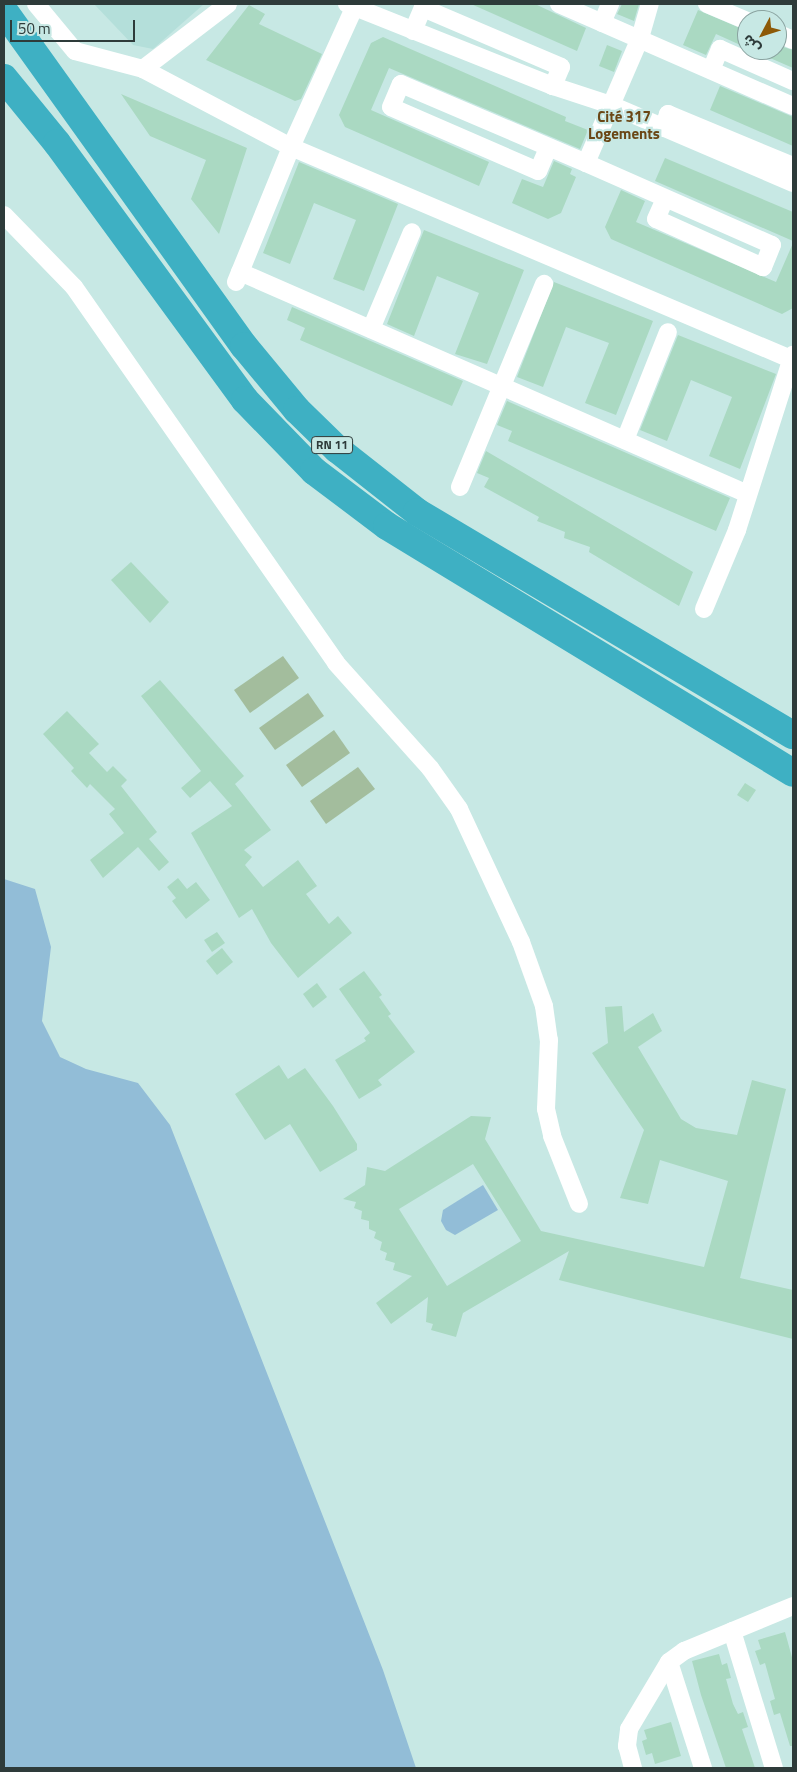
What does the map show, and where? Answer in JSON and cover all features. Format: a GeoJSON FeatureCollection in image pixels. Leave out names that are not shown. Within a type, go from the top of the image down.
{"type":"FeatureCollection","features":[{"type":"Feature","properties":{"kind":"highway","name":"RN 11"},"geometry":{"type":"LineString","coordinates":[[4,11],[244,346],[297,410],[336,449],[417,512],[793,735]]}},
{"type":"Feature","properties":{"kind":"highway","name":"RN 11"},"geometry":{"type":"LineString","coordinates":[[4,78],[57,143],[245,400],[314,471],[387,526],[793,773]]}},
{"type":"Feature","properties":{"kind":"street"},"geometry":{"type":"LineString","coordinates":[[36,4],[75,51],[143,69],[291,147],[793,358],[737,530],[704,609]]}},
{"type":"Feature","properties":{"kind":"street"},"geometry":{"type":"LineString","coordinates":[[143,69],[228,4]]}},
{"type":"Feature","properties":{"kind":"street"},"geometry":{"type":"LineString","coordinates":[[558,4],[793,106]]}},
{"type":"Feature","properties":{"kind":"street"},"geometry":{"type":"LineString","coordinates":[[602,22],[610,4]]}},
{"type":"Feature","properties":{"kind":"street"},"geometry":{"type":"LineString","coordinates":[[586,163],[640,38],[650,4]]}},
{"type":"Feature","properties":{"kind":"street"},"geometry":{"type":"LineString","coordinates":[[707,4],[737,17]]}},
{"type":"Feature","properties":{"kind":"street"},"geometry":{"type":"LineString","coordinates":[[748,494],[372,330],[238,277],[352,5],[553,86],[611,105],[793,183]]}},
{"type":"Feature","properties":{"kind":"street"},"geometry":{"type":"LineString","coordinates":[[413,31],[423,8],[561,67],[553,86]]}},
{"type":"Feature","properties":{"kind":"street"},"geometry":{"type":"LineString","coordinates":[[711,70],[720,49],[793,81]]}},
{"type":"Feature","properties":{"kind":"street"},"geometry":{"type":"LineString","coordinates":[[548,148],[538,171],[391,107],[401,84],[586,163],[772,245],[763,267],[656,219],[665,199]]}},
{"type":"Feature","properties":{"kind":"street"},"geometry":{"type":"LineString","coordinates":[[662,128],[668,114],[793,166]]}},
{"type":"Feature","properties":{"kind":"street"},"geometry":{"type":"LineString","coordinates":[[4,215],[74,287],[336,663],[430,768],[459,808],[520,942],[544,1006],[549,1040],[546,1109],[552,1136],[579,1204]]}},
{"type":"Feature","properties":{"kind":"street"},"geometry":{"type":"LineString","coordinates":[[372,330],[412,232]]}},
{"type":"Feature","properties":{"kind":"street"},"geometry":{"type":"LineString","coordinates":[[460,487],[544,284]]}},
{"type":"Feature","properties":{"kind":"street"},"geometry":{"type":"LineString","coordinates":[[625,440],[668,332]]}},
{"type":"Feature","properties":{"kind":"street"},"geometry":{"type":"LineString","coordinates":[[633,1768],[627,1746],[629,1729],[670,1662],[684,1651],[793,1606]]}},
{"type":"Feature","properties":{"kind":"street"},"geometry":{"type":"LineString","coordinates":[[732,1631],[774,1768]]}},
{"type":"Feature","properties":{"kind":"street"},"geometry":{"type":"LineString","coordinates":[[670,1662],[703,1768]]}},
{"type":"Feature","properties":{"kind":"shaded area"},"geometry":{"type":"Polygon","coordinates":[[[94,4],[204,4],[153,49],[133,45],[94,4]]]}},
{"type":"Feature","properties":{"kind":"shaded area"},"geometry":{"type":"Polygon","coordinates":[[[4,879],[35,889],[51,947],[42,1021],[60,1057],[86,1069],[138,1083],[170,1125],[383,1670],[416,1768],[4,1768],[4,879]]]}},
{"type":"Feature","properties":{"kind":"shaded area"},"geometry":{"type":"Polygon","coordinates":[[[483,1185],[498,1210],[455,1235],[446,1230],[441,1221],[443,1210],[483,1185]]]}},
{"type":"Feature","properties":{"kind":"green space"},"geometry":{"type":"Polygon","coordinates":[[[283,656],[299,678],[250,713],[234,690],[283,656]]]}},
{"type":"Feature","properties":{"kind":"green space"},"geometry":{"type":"Polygon","coordinates":[[[308,693],[324,716],[275,750],[259,728],[308,693]]]}},
{"type":"Feature","properties":{"kind":"green space"},"geometry":{"type":"Polygon","coordinates":[[[334,730],[350,753],[302,787],[286,765],[334,730]]]}},
{"type":"Feature","properties":{"kind":"green space"},"geometry":{"type":"Polygon","coordinates":[[[358,767],[375,789],[326,824],[310,801],[358,767]]]}},
{"type":"Feature","properties":{"kind":"building"},"geometry":{"type":"Polygon","coordinates":[[[471,4],[535,4],[586,28],[577,51],[471,4]]]}},
{"type":"Feature","properties":{"kind":"building"},"geometry":{"type":"Polygon","coordinates":[[[622,4],[639,4],[634,21],[617,14],[622,4]]]}},
{"type":"Feature","properties":{"kind":"building"},"geometry":{"type":"Polygon","coordinates":[[[249,5],[265,14],[259,24],[322,54],[301,99],[295,101],[206,60],[249,5]]]}},
{"type":"Feature","properties":{"kind":"building"},"geometry":{"type":"Polygon","coordinates":[[[698,10],[737,27],[737,43],[716,34],[706,55],[683,45],[698,10]]]}},
{"type":"Feature","properties":{"kind":"building"},"geometry":{"type":"Polygon","coordinates":[[[383,37],[566,117],[565,121],[588,130],[580,149],[389,68],[371,110],[489,162],[479,186],[345,127],[339,115],[371,43],[383,37]]]}},
{"type":"Feature","properties":{"kind":"building"},"geometry":{"type":"Polygon","coordinates":[[[607,45],[622,51],[614,72],[599,66],[607,45]]]}},
{"type":"Feature","properties":{"kind":"building"},"geometry":{"type":"Polygon","coordinates":[[[787,48],[793,50],[793,68],[775,60],[787,60],[787,48]]]}},
{"type":"Feature","properties":{"kind":"building"},"geometry":{"type":"Polygon","coordinates":[[[720,86],[793,117],[793,146],[710,110],[720,86]]]}},
{"type":"Feature","properties":{"kind":"building"},"geometry":{"type":"Polygon","coordinates":[[[121,94],[247,148],[219,234],[191,199],[206,160],[150,136],[121,94]]]}},
{"type":"Feature","properties":{"kind":"building"},"geometry":{"type":"Polygon","coordinates":[[[665,158],[793,212],[793,241],[655,181],[665,158]]]}},
{"type":"Feature","properties":{"kind":"building"},"geometry":{"type":"Polygon","coordinates":[[[554,161],[572,169],[570,174],[576,177],[561,213],[548,219],[512,203],[522,179],[543,187],[554,161]]]}},
{"type":"Feature","properties":{"kind":"building"},"geometry":{"type":"Polygon","coordinates":[[[299,162],[398,204],[364,291],[333,279],[356,220],[314,203],[290,264],[263,253],[299,162]]]}},
{"type":"Feature","properties":{"kind":"building"},"geometry":{"type":"Polygon","coordinates":[[[621,190],[645,201],[636,222],[776,282],[793,243],[793,308],[782,314],[611,239],[605,227],[621,190]]]}},
{"type":"Feature","properties":{"kind":"building"},"geometry":{"type":"Polygon","coordinates":[[[424,230],[524,270],[487,364],[455,354],[479,293],[437,276],[414,336],[387,324],[424,230]]]}},
{"type":"Feature","properties":{"kind":"building"},"geometry":{"type":"Polygon","coordinates":[[[554,282],[653,321],[616,415],[585,403],[609,343],[566,327],[543,387],[517,377],[554,282]]]}},
{"type":"Feature","properties":{"kind":"building"},"geometry":{"type":"Polygon","coordinates":[[[292,307],[463,381],[452,406],[300,340],[305,328],[287,320],[292,307]]]}},
{"type":"Feature","properties":{"kind":"building"},"geometry":{"type":"Polygon","coordinates":[[[678,335],[776,374],[740,469],[709,456],[732,397],[691,380],[667,441],[640,430],[678,335]]]}},
{"type":"Feature","properties":{"kind":"building"},"geometry":{"type":"Polygon","coordinates":[[[507,401],[730,498],[716,531],[508,441],[512,431],[497,425],[507,401]]]}},
{"type":"Feature","properties":{"kind":"building"},"geometry":{"type":"Polygon","coordinates":[[[486,451],[693,572],[679,606],[589,552],[590,547],[564,538],[565,532],[537,521],[539,517],[484,487],[489,478],[477,473],[486,451]]]}},
{"type":"Feature","properties":{"kind":"building"},"geometry":{"type":"Polygon","coordinates":[[[131,562],[169,602],[150,623],[111,580],[131,562]]]}},
{"type":"Feature","properties":{"kind":"building"},"geometry":{"type":"Polygon","coordinates":[[[160,680],[244,776],[235,784],[271,830],[244,850],[252,857],[245,865],[263,887],[298,860],[317,886],[306,894],[329,924],[338,916],[352,933],[298,978],[271,943],[252,909],[239,918],[191,833],[232,806],[210,781],[190,798],[181,788],[201,771],[141,696],[160,680]]]}},
{"type":"Feature","properties":{"kind":"building"},"geometry":{"type":"Polygon","coordinates":[[[67,711],[99,744],[89,753],[107,772],[113,766],[127,780],[121,786],[157,832],[149,839],[169,862],[159,871],[138,847],[103,878],[90,860],[124,833],[109,814],[115,809],[90,784],[87,788],[71,771],[74,768],[43,734],[67,711]]]}},
{"type":"Feature","properties":{"kind":"building"},"geometry":{"type":"Polygon","coordinates":[[[745,783],[756,790],[748,802],[737,795],[745,783]]]}},
{"type":"Feature","properties":{"kind":"building"},"geometry":{"type":"Polygon","coordinates":[[[178,878],[187,889],[196,882],[210,900],[186,919],[172,901],[176,898],[167,887],[178,878]]]}},
{"type":"Feature","properties":{"kind":"building"},"geometry":{"type":"Polygon","coordinates":[[[217,932],[225,943],[212,952],[204,940],[217,932]]]}},
{"type":"Feature","properties":{"kind":"building"},"geometry":{"type":"Polygon","coordinates":[[[222,948],[233,962],[217,975],[206,961],[222,948]]]}},
{"type":"Feature","properties":{"kind":"building"},"geometry":{"type":"Polygon","coordinates":[[[364,971],[382,995],[379,997],[391,1014],[388,1016],[415,1052],[378,1080],[382,1085],[359,1099],[335,1060],[366,1041],[364,1038],[370,1033],[339,989],[364,971]]]}},
{"type":"Feature","properties":{"kind":"building"},"geometry":{"type":"Polygon","coordinates":[[[317,983],[327,997],[313,1008],[303,994],[317,983]]]}},
{"type":"Feature","properties":{"kind":"building"},"geometry":{"type":"Polygon","coordinates":[[[622,1006],[624,1032],[653,1013],[662,1031],[638,1047],[681,1119],[696,1128],[737,1135],[752,1080],[786,1089],[740,1278],[793,1290],[793,1339],[559,1280],[569,1251],[463,1313],[456,1337],[431,1330],[433,1324],[426,1322],[428,1297],[391,1324],[376,1303],[412,1276],[393,1270],[395,1263],[385,1260],[387,1253],[380,1250],[382,1242],[374,1238],[376,1232],[369,1229],[369,1221],[361,1219],[362,1211],[354,1208],[356,1202],[343,1199],[365,1185],[367,1167],[385,1171],[471,1116],[491,1117],[485,1139],[541,1231],[704,1267],[728,1181],[660,1160],[648,1204],[620,1198],[644,1130],[592,1053],[608,1043],[605,1007],[622,1006]],[[473,1164],[399,1209],[447,1286],[521,1241],[473,1164]]]}},
{"type":"Feature","properties":{"kind":"building"},"geometry":{"type":"Polygon","coordinates":[[[279,1065],[288,1079],[305,1068],[333,1106],[357,1144],[357,1150],[320,1172],[290,1124],[265,1140],[235,1094],[279,1065]]]}},
{"type":"Feature","properties":{"kind":"building"},"geometry":{"type":"Polygon","coordinates":[[[785,1632],[793,1661],[793,1746],[790,1746],[780,1713],[774,1715],[770,1701],[775,1699],[765,1663],[760,1665],[755,1651],[761,1649],[758,1640],[785,1632]]]}},
{"type":"Feature","properties":{"kind":"building"},"geometry":{"type":"Polygon","coordinates":[[[719,1654],[722,1665],[727,1663],[731,1678],[726,1679],[733,1704],[738,1714],[743,1712],[748,1727],[742,1729],[755,1768],[726,1768],[701,1695],[692,1661],[719,1654]]]}},
{"type":"Feature","properties":{"kind":"building"},"geometry":{"type":"Polygon","coordinates":[[[671,1722],[681,1756],[655,1764],[652,1753],[646,1755],[642,1741],[647,1739],[644,1730],[671,1722]]]}},
{"type":"Feature","properties":{"kind":"district","name":"Cité 317 Logements"},"geometry":{"type":"Point","coordinates":[624,124]}}]}
